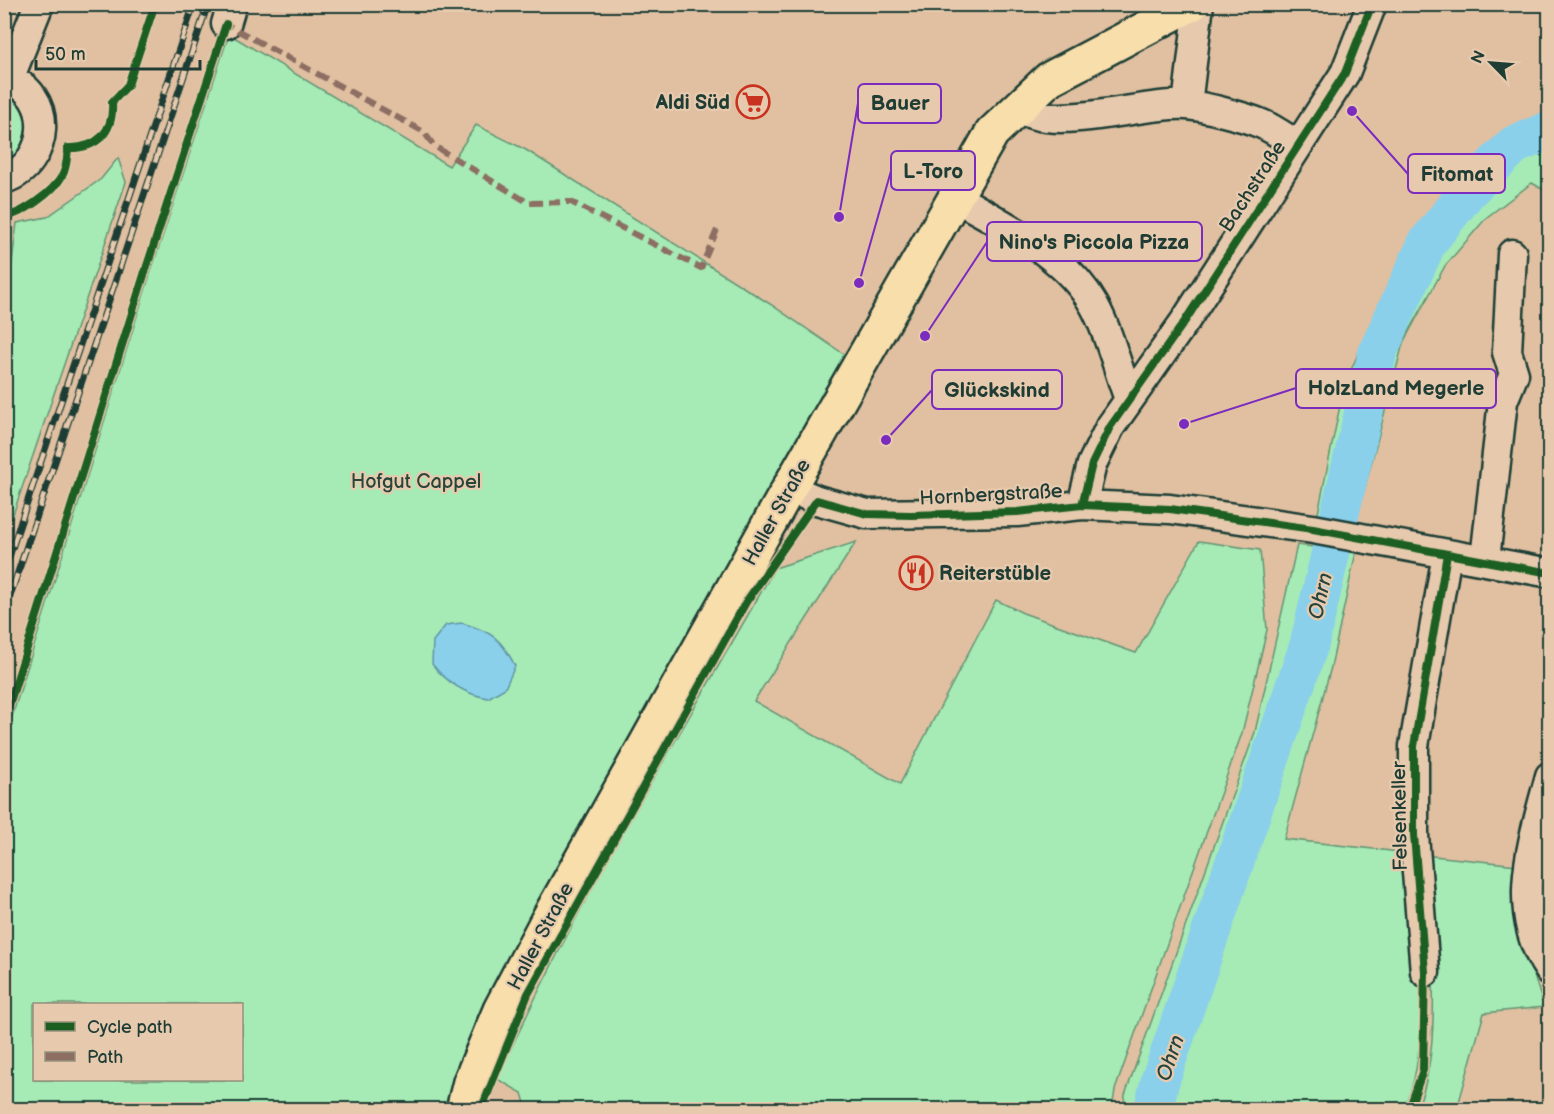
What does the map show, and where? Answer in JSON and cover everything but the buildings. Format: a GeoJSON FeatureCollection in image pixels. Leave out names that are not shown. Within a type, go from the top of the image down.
{"type":"FeatureCollection","features":[{"type":"Feature","properties":{"kind":"main road","name":"Haller Straße"},"geometry":{"type":"LineString","coordinates":[[463,1110],[470,1082],[510,990],[789,488],[992,133],[1049,79],[1192,4]]}},
{"type":"Feature","properties":{"kind":"street"},"geometry":{"type":"LineString","coordinates":[[4,179],[21,171],[33,159],[40,144],[42,124],[37,106],[26,90],[7,79],[39,4]]}},
{"type":"Feature","properties":{"kind":"street"},"geometry":{"type":"LineString","coordinates":[[1186,105],[1199,4]]}},
{"type":"Feature","properties":{"kind":"street","name":"Bachstraße"},"geometry":{"type":"LineString","coordinates":[[1082,505],[1092,464],[1110,428],[1185,321],[1345,73],[1372,4]]}},
{"type":"Feature","properties":{"kind":"street"},"geometry":{"type":"LineString","coordinates":[[1019,107],[1028,115],[1054,119],[1140,108],[1186,105],[1262,124],[1297,145]]}},
{"type":"Feature","properties":{"kind":"street"},"geometry":{"type":"LineString","coordinates":[[955,197],[1038,246],[1071,274],[1095,305],[1129,399]]}},
{"type":"Feature","properties":{"kind":"street"},"geometry":{"type":"LineString","coordinates":[[1485,559],[1503,401],[1514,374],[1508,352],[1512,254]]}},
{"type":"Feature","properties":{"kind":"street","name":"Hornbergstraße"},"geometry":{"type":"LineString","coordinates":[[789,488],[817,500],[867,514],[1017,512],[1082,505],[1170,508],[1313,529],[1447,554]]}},
{"type":"Feature","properties":{"kind":"street"},"geometry":{"type":"LineString","coordinates":[[1447,554],[1485,559],[1550,573]]}},
{"type":"Feature","properties":{"kind":"street","name":"Felsenkeller"},"geometry":{"type":"LineString","coordinates":[[1425,972],[1414,835],[1414,746],[1447,554]]}},
{"type":"Feature","properties":{"kind":"street"},"geometry":{"type":"LineString","coordinates":[[1550,776],[1531,849],[1525,892],[1528,924],[1539,956],[1550,971]]}},
{"type":"Feature","properties":{"kind":"green space","name":"Hofgut Cappel"},"geometry":{"type":"Polygon","coordinates":[[[229,34],[449,166],[476,125],[526,150],[770,304],[848,357],[450,1109],[5,1110],[5,739],[152,268],[229,34]]]}},
{"type":"Feature","properties":{"kind":"green space"},"geometry":{"type":"Polygon","coordinates":[[[4,91],[22,107],[28,128],[27,139],[22,149],[4,164],[4,91]]]}},
{"type":"Feature","properties":{"kind":"green space"},"geometry":{"type":"Polygon","coordinates":[[[1549,110],[1549,193],[1532,183],[1487,217],[1445,266],[1403,343],[1355,525],[1317,518],[1344,386],[1390,281],[1447,191],[1508,131],[1549,110]]]}},
{"type":"Feature","properties":{"kind":"green space"},"geometry":{"type":"Polygon","coordinates":[[[118,158],[126,182],[5,538],[4,324],[17,223],[47,217],[101,179],[118,158]]]}},
{"type":"Feature","properties":{"kind":"green space"},"geometry":{"type":"Polygon","coordinates":[[[1199,541],[1260,550],[1267,630],[1242,733],[1115,1090],[1112,1109],[527,1110],[522,1093],[497,1079],[594,884],[775,568],[856,542],[754,701],[900,784],[996,600],[1023,613],[1136,653],[1199,541]]]}},
{"type":"Feature","properties":{"kind":"green space"},"geometry":{"type":"Polygon","coordinates":[[[1297,545],[1356,552],[1331,667],[1284,839],[1409,853],[1418,949],[1421,1020],[1413,1084],[1403,1109],[1123,1110],[1125,1095],[1255,732],[1297,545]]]}},
{"type":"Feature","properties":{"kind":"green space"},"geometry":{"type":"Polygon","coordinates":[[[1424,855],[1517,865],[1522,938],[1544,1007],[1484,1013],[1457,1109],[1416,1110],[1425,1085],[1431,1054],[1433,1021],[1432,949],[1424,855]]]}},
{"type":"Feature","properties":{"kind":"water"},"geometry":{"type":"Polygon","coordinates":[[[462,623],[494,637],[500,642],[515,666],[505,688],[488,698],[471,694],[457,687],[432,664],[433,641],[446,625],[462,623]]]}},
{"type":"Feature","properties":{"kind":"waterway","name":"Ohrn"},"geometry":{"type":"LineString","coordinates":[[1153,1110],[1160,1081],[1309,645],[1378,351],[1427,243],[1467,192],[1514,145],[1550,130]]}},
{"type":"Feature","properties":{"kind":"railway"},"geometry":{"type":"LineString","coordinates":[[4,572],[194,4]]}},
{"type":"Feature","properties":{"kind":"railway"},"geometry":{"type":"LineString","coordinates":[[4,614],[208,4]]}},
{"type":"Feature","properties":{"kind":"marked path"},"geometry":{"type":"LineString","coordinates":[[224,29],[226,24],[424,132],[434,146],[529,203],[571,202],[701,268],[719,225]]}},
{"type":"Feature","properties":{"kind":"cycle path"},"geometry":{"type":"LineString","coordinates":[[4,216],[28,207],[52,189],[64,173],[68,148],[78,148],[95,142],[107,130],[112,113],[112,102],[128,85],[155,4]]}},
{"type":"Feature","properties":{"kind":"cycle path"},"geometry":{"type":"LineString","coordinates":[[1082,505],[1092,464],[1110,427],[1185,321],[1345,73],[1372,4]]}},
{"type":"Feature","properties":{"kind":"cycle path"},"geometry":{"type":"LineString","coordinates":[[4,721],[144,275],[226,24]]}},
{"type":"Feature","properties":{"kind":"cycle path"},"geometry":{"type":"LineString","coordinates":[[481,1110],[528,994],[746,602],[817,500],[867,514],[1017,512],[1082,505],[1170,509],[1313,529],[1550,573]]}},
{"type":"Feature","properties":{"kind":"cycle path"},"geometry":{"type":"LineString","coordinates":[[1409,1110],[1423,1070],[1425,972],[1414,835],[1414,746],[1447,554]]}},
{"type":"Feature","properties":{"kind":"place","name":"Aldi Süd"},"geometry":{"type":"Point","coordinates":[753,102]}},
{"type":"Feature","properties":{"kind":"place","name":"Fitomat"},"geometry":{"type":"Point","coordinates":[1352,111]}},
{"type":"Feature","properties":{"kind":"place","name":"Bauer"},"geometry":{"type":"Point","coordinates":[839,217]}},
{"type":"Feature","properties":{"kind":"place","name":"L-Toro"},"geometry":{"type":"Point","coordinates":[859,283]}},
{"type":"Feature","properties":{"kind":"place","name":"Nino's Piccola Pizza"},"geometry":{"type":"Point","coordinates":[925,336]}},
{"type":"Feature","properties":{"kind":"place","name":"HolzLand Megerle"},"geometry":{"type":"Point","coordinates":[1184,424]}},
{"type":"Feature","properties":{"kind":"place","name":"Glückskind"},"geometry":{"type":"Point","coordinates":[886,440]}},
{"type":"Feature","properties":{"kind":"place","name":"Reiterstüble"},"geometry":{"type":"Point","coordinates":[916,573]}}]}
